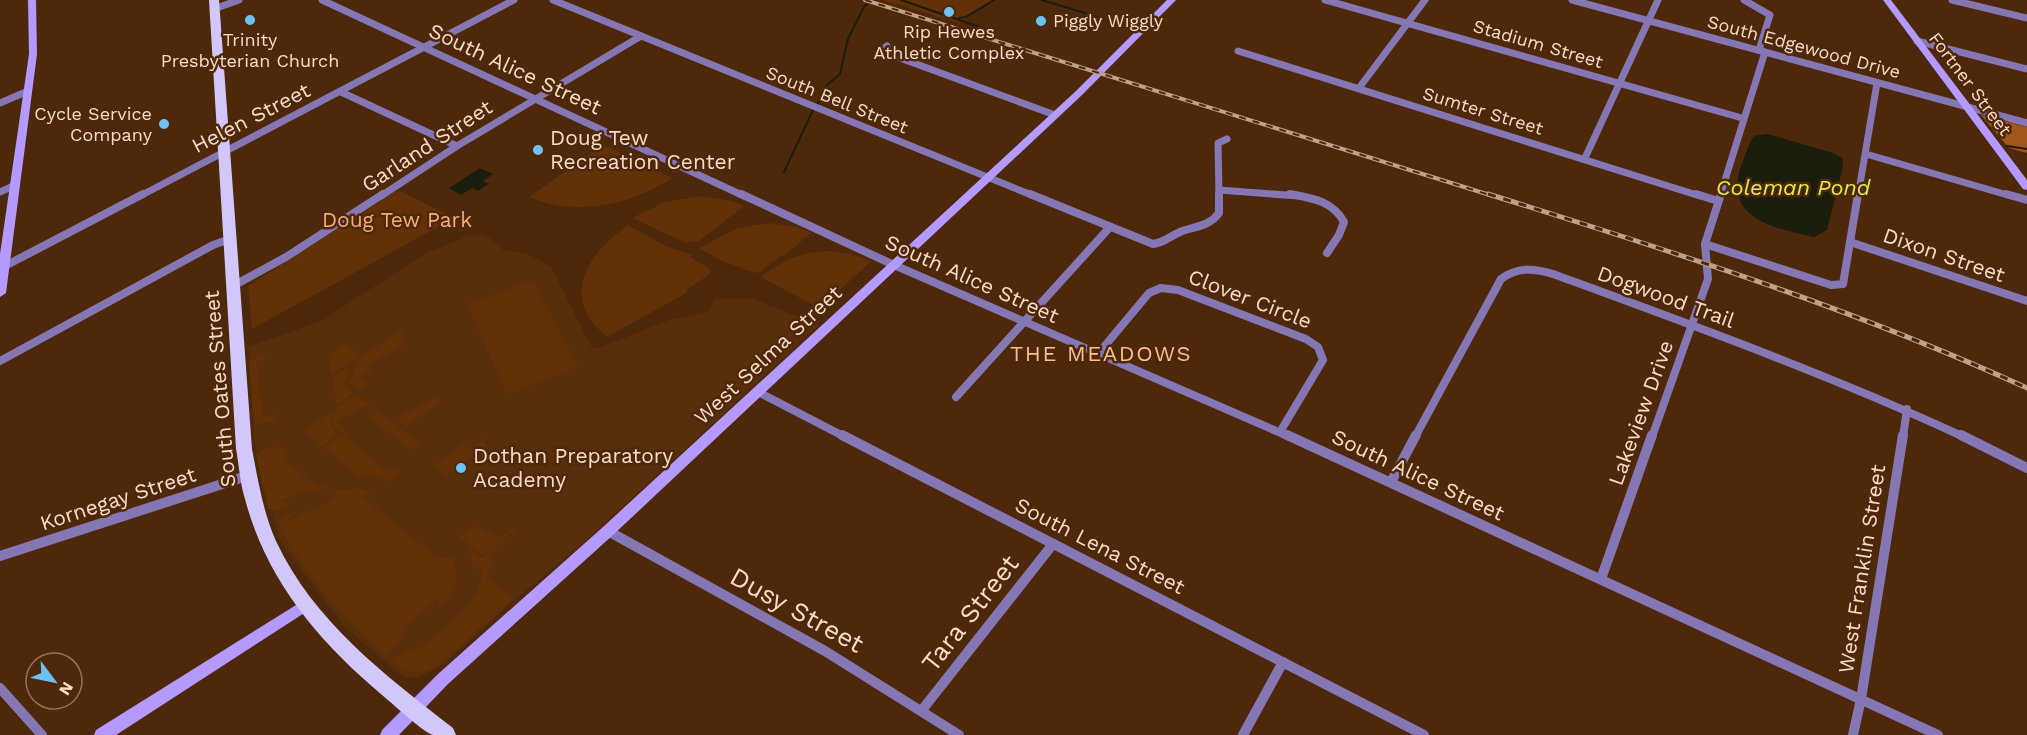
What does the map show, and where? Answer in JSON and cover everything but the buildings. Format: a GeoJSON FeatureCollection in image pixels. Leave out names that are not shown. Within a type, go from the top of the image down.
{"type":"FeatureCollection","features":[{"type":"Feature","properties":{"kind":"main road","name":"South Oates Street"},"geometry":{"type":"LineString","coordinates":[[214,5],[247,476],[260,522],[272,554],[304,606],[345,652],[446,735]]}},
{"type":"Feature","properties":{"kind":"street"},"geometry":{"type":"LineString","coordinates":[[0,293],[33,54],[32,0]]}},
{"type":"Feature","properties":{"kind":"street"},"geometry":{"type":"LineString","coordinates":[[214,5],[239,0]]}},
{"type":"Feature","properties":{"kind":"street","name":"South Alice Street"},"geometry":{"type":"LineString","coordinates":[[322,0],[894,266],[1280,432],[1938,735]]}},
{"type":"Feature","properties":{"kind":"street","name":"Helen Street"},"geometry":{"type":"LineString","coordinates":[[3,267],[342,92],[514,0]]}},
{"type":"Feature","properties":{"kind":"street","name":"South Bell Street"},"geometry":{"type":"LineString","coordinates":[[553,0],[1148,243],[1163,243],[1175,234],[1213,222],[1219,213],[1219,190]]}},
{"type":"Feature","properties":{"kind":"street","name":"West Selma Street"},"geometry":{"type":"LineString","coordinates":[[388,735],[412,709],[608,531],[988,178],[1172,0]]}},
{"type":"Feature","properties":{"kind":"street","name":"Stadium Street"},"geometry":{"type":"LineString","coordinates":[[1325,0],[1742,118]]}},
{"type":"Feature","properties":{"kind":"street"},"geometry":{"type":"LineString","coordinates":[[1359,88],[1425,0]]}},
{"type":"Feature","properties":{"kind":"street","name":"South Edgewood Drive"},"geometry":{"type":"LineString","coordinates":[[1572,0],[2027,123]]}},
{"type":"Feature","properties":{"kind":"street"},"geometry":{"type":"LineString","coordinates":[[1585,158],[1658,0]]}},
{"type":"Feature","properties":{"kind":"street","name":"Lakeview Drive"},"geometry":{"type":"LineString","coordinates":[[1601,579],[1708,276],[1705,244],[1762,51],[1770,15],[1744,0]]}},
{"type":"Feature","properties":{"kind":"street","name":"Fortner Street"},"geometry":{"type":"LineString","coordinates":[[1887,0],[2027,187]]}},
{"type":"Feature","properties":{"kind":"street"},"geometry":{"type":"LineString","coordinates":[[1952,0],[2027,18]]}},
{"type":"Feature","properties":{"kind":"street","name":"Garland Street"},"geometry":{"type":"LineString","coordinates":[[233,286],[257,275],[304,247],[457,146],[641,36]]}},
{"type":"Feature","properties":{"kind":"street"},"geometry":{"type":"LineString","coordinates":[[1917,41],[2027,69]]}},
{"type":"Feature","properties":{"kind":"street"},"geometry":{"type":"LineString","coordinates":[[887,46],[880,51],[1055,115]]}},
{"type":"Feature","properties":{"kind":"street","name":"Sumter Street"},"geometry":{"type":"LineString","coordinates":[[1238,51],[1718,201]]}},
{"type":"Feature","properties":{"kind":"street"},"geometry":{"type":"LineString","coordinates":[[1705,244],[1839,286],[1844,283],[1877,82]]}},
{"type":"Feature","properties":{"kind":"street"},"geometry":{"type":"LineString","coordinates":[[0,103],[28,91]]}},
{"type":"Feature","properties":{"kind":"street"},"geometry":{"type":"LineString","coordinates":[[342,92],[457,146]]}},
{"type":"Feature","properties":{"kind":"street"},"geometry":{"type":"LineString","coordinates":[[1227,139],[1218,143],[1219,190],[1308,197],[1328,203],[1339,212],[1344,222],[1339,235],[1327,253]]}},
{"type":"Feature","properties":{"kind":"street"},"geometry":{"type":"LineString","coordinates":[[1866,154],[2027,200]]}},
{"type":"Feature","properties":{"kind":"street"},"geometry":{"type":"LineString","coordinates":[[0,192],[15,185]]}},
{"type":"Feature","properties":{"kind":"street"},"geometry":{"type":"LineString","coordinates":[[956,397],[1110,227]]}},
{"type":"Feature","properties":{"kind":"street"},"geometry":{"type":"LineString","coordinates":[[0,361],[213,245],[230,238]]}},
{"type":"Feature","properties":{"kind":"street","name":"Dixon Street"},"geometry":{"type":"LineString","coordinates":[[1850,242],[2027,301]]}},
{"type":"Feature","properties":{"kind":"street","name":"Dogwood Trail"},"geometry":{"type":"LineString","coordinates":[[1391,482],[1499,283],[1509,273],[1527,269],[1547,272],[1811,369],[1907,410],[2027,468]]}},
{"type":"Feature","properties":{"kind":"street","name":"Clover Circle"},"geometry":{"type":"LineString","coordinates":[[1098,354],[1146,296],[1161,288],[1178,290],[1306,339],[1318,347],[1323,360],[1280,432]]}},
{"type":"Feature","properties":{"kind":"street","name":"South Lena Street"},"geometry":{"type":"LineString","coordinates":[[758,392],[1424,735]]}},
{"type":"Feature","properties":{"kind":"street","name":"West Franklin Street"},"geometry":{"type":"LineString","coordinates":[[1853,735],[1861,699],[1907,410]]}},
{"type":"Feature","properties":{"kind":"street","name":"Kornegay Street"},"geometry":{"type":"LineString","coordinates":[[0,556],[247,476]]}},
{"type":"Feature","properties":{"kind":"street","name":"Dusy Street"},"geometry":{"type":"LineString","coordinates":[[608,531],[815,645],[959,735]]}},
{"type":"Feature","properties":{"kind":"street","name":"Tara Street"},"geometry":{"type":"LineString","coordinates":[[922,710],[1053,544]]}},
{"type":"Feature","properties":{"kind":"street"},"geometry":{"type":"LineString","coordinates":[[102,735],[304,606]]}},
{"type":"Feature","properties":{"kind":"street"},"geometry":{"type":"LineString","coordinates":[[1243,735],[1283,662]]}},
{"type":"Feature","properties":{"kind":"street"},"geometry":{"type":"LineString","coordinates":[[0,688],[42,735]]}},
{"type":"Feature","properties":{"kind":"shaded area"},"geometry":{"type":"Polygon","coordinates":[[[1981,115],[2027,127],[2027,153],[2009,148],[1981,115]]]}},
{"type":"Feature","properties":{"kind":"shaded area","name":"Dothan Preparatory Academy"},"geometry":{"type":"Polygon","coordinates":[[[480,235],[490,238],[503,250],[526,253],[551,267],[592,348],[596,349],[669,320],[709,312],[715,299],[751,298],[819,325],[587,540],[514,600],[444,664],[420,677],[408,677],[398,673],[343,625],[281,543],[261,481],[254,437],[248,347],[321,321],[426,253],[468,236],[480,235]]]}},
{"type":"Feature","properties":{"kind":"green space","name":"Rip Hewes Athletic Complex"},"geometry":{"type":"Polygon","coordinates":[[[883,0],[993,0],[959,23],[883,0]]]}},
{"type":"Feature","properties":{"kind":"green space"},"geometry":{"type":"Polygon","coordinates":[[[602,146],[609,147],[672,178],[639,195],[603,205],[565,206],[529,197],[602,146]]]}},
{"type":"Feature","properties":{"kind":"green space","name":"Doug Tew Park"},"geometry":{"type":"Polygon","coordinates":[[[398,190],[454,218],[252,329],[248,286],[398,190]]]}},
{"type":"Feature","properties":{"kind":"green space"},"geometry":{"type":"Polygon","coordinates":[[[702,196],[732,201],[744,206],[699,241],[686,243],[632,218],[665,202],[702,196]]]}},
{"type":"Feature","properties":{"kind":"green space"},"geometry":{"type":"Polygon","coordinates":[[[769,223],[796,227],[811,233],[784,256],[782,255],[760,272],[755,273],[720,260],[699,248],[737,228],[769,223]]]}},
{"type":"Feature","properties":{"kind":"green space"},"geometry":{"type":"Polygon","coordinates":[[[628,225],[666,246],[692,255],[690,257],[711,270],[710,274],[686,290],[688,292],[607,337],[592,322],[584,307],[581,292],[590,263],[613,237],[628,225]]]}},
{"type":"Feature","properties":{"kind":"green space"},"geometry":{"type":"Polygon","coordinates":[[[828,251],[851,254],[871,261],[823,306],[817,307],[761,277],[792,258],[828,251]]]}},
{"type":"Feature","properties":{"kind":"green space"},"geometry":{"type":"Polygon","coordinates":[[[533,280],[578,367],[507,395],[467,304],[533,280]]]}},
{"type":"Feature","properties":{"kind":"green space"},"geometry":{"type":"Polygon","coordinates":[[[402,330],[405,344],[369,365],[373,369],[358,378],[367,385],[358,390],[349,384],[357,360],[402,330]]]}},
{"type":"Feature","properties":{"kind":"green space"},"geometry":{"type":"Polygon","coordinates":[[[345,344],[360,355],[331,374],[328,355],[345,344]]]}},
{"type":"Feature","properties":{"kind":"green space"},"geometry":{"type":"Polygon","coordinates":[[[262,354],[266,355],[266,358],[256,363],[263,417],[275,414],[276,417],[272,421],[255,425],[249,361],[262,354]]]}},
{"type":"Feature","properties":{"kind":"green space"},"geometry":{"type":"Polygon","coordinates":[[[350,366],[344,386],[354,393],[337,405],[332,378],[350,366]]]}},
{"type":"Feature","properties":{"kind":"green space"},"geometry":{"type":"Polygon","coordinates":[[[356,395],[375,408],[373,410],[367,405],[336,422],[346,429],[340,434],[332,423],[336,408],[356,395]]]}},
{"type":"Feature","properties":{"kind":"green space"},"geometry":{"type":"Polygon","coordinates":[[[435,396],[442,401],[406,426],[397,419],[422,402],[425,403],[435,396]]]}},
{"type":"Feature","properties":{"kind":"green space"},"geometry":{"type":"Polygon","coordinates":[[[334,410],[330,425],[338,435],[322,446],[304,430],[334,410]]]}},
{"type":"Feature","properties":{"kind":"green space"},"geometry":{"type":"Polygon","coordinates":[[[378,411],[421,443],[411,450],[369,418],[378,411]]]}},
{"type":"Feature","properties":{"kind":"green space"},"geometry":{"type":"Polygon","coordinates":[[[343,435],[389,472],[395,468],[400,472],[390,482],[376,476],[359,476],[324,448],[343,435]]]}},
{"type":"Feature","properties":{"kind":"green space"},"geometry":{"type":"Polygon","coordinates":[[[485,438],[487,439],[483,442],[487,445],[446,476],[433,466],[463,444],[470,449],[485,438]]]}},
{"type":"Feature","properties":{"kind":"green space"},"geometry":{"type":"Polygon","coordinates":[[[277,447],[288,451],[283,459],[317,486],[327,484],[327,487],[316,493],[302,491],[280,502],[291,504],[278,510],[268,509],[256,454],[265,448],[277,447]]]}},
{"type":"Feature","properties":{"kind":"green space"},"geometry":{"type":"Polygon","coordinates":[[[355,488],[374,494],[362,496],[436,557],[453,558],[456,566],[456,580],[452,592],[438,609],[440,597],[404,628],[402,641],[385,655],[324,593],[298,559],[278,521],[294,511],[288,521],[331,501],[336,491],[355,488]]]}},
{"type":"Feature","properties":{"kind":"green space"},"geometry":{"type":"Polygon","coordinates":[[[473,526],[476,529],[480,526],[499,538],[513,527],[516,529],[483,555],[459,537],[473,526]]]}},
{"type":"Feature","properties":{"kind":"green space"},"geometry":{"type":"Polygon","coordinates":[[[519,528],[490,555],[495,559],[486,578],[513,599],[433,669],[421,672],[411,671],[401,668],[392,661],[404,651],[420,648],[460,614],[477,592],[483,572],[472,567],[472,557],[467,547],[482,558],[519,528]]]}},
{"type":"Feature","properties":{"kind":"water","name":"Coleman Pond"},"geometry":{"type":"Polygon","coordinates":[[[1768,134],[1833,153],[1842,158],[1843,167],[1827,230],[1814,237],[1769,225],[1746,209],[1739,198],[1737,184],[1748,147],[1754,136],[1768,134]]]}},
{"type":"Feature","properties":{"kind":"water"},"geometry":{"type":"Polygon","coordinates":[[[480,168],[493,174],[483,181],[489,184],[478,191],[472,188],[461,195],[449,188],[480,168]]]}},
{"type":"Feature","properties":{"kind":"waterway"},"geometry":{"type":"LineString","coordinates":[[818,103],[826,86],[840,74],[848,39],[864,7],[872,0]]}},
{"type":"Feature","properties":{"kind":"waterway"},"geometry":{"type":"LineString","coordinates":[[901,0],[991,31]]}},
{"type":"Feature","properties":{"kind":"waterway"},"geometry":{"type":"LineString","coordinates":[[959,18],[966,17],[994,0]]}},
{"type":"Feature","properties":{"kind":"waterway"},"geometry":{"type":"LineString","coordinates":[[1042,0],[1098,17]]}},
{"type":"Feature","properties":{"kind":"waterway"},"geometry":{"type":"LineString","coordinates":[[784,172],[813,110]]}},
{"type":"Feature","properties":{"kind":"waterway"},"geometry":{"type":"LineString","coordinates":[[2007,146],[2027,149]]}},
{"type":"Feature","properties":{"kind":"railway"},"geometry":{"type":"LineString","coordinates":[[865,0],[1493,196]]}},
{"type":"Feature","properties":{"kind":"railway"},"geometry":{"type":"LineString","coordinates":[[1488,194],[1693,259],[1828,306],[2027,388]]}},
{"type":"Feature","properties":{"kind":"place","name":"Rip Hewes Athletic Complex"},"geometry":{"type":"Point","coordinates":[949,12]}},
{"type":"Feature","properties":{"kind":"place","name":"Trinity Presbyterian Church"},"geometry":{"type":"Point","coordinates":[250,20]}},
{"type":"Feature","properties":{"kind":"place","name":"Piggly Wiggly"},"geometry":{"type":"Point","coordinates":[1041,21]}},
{"type":"Feature","properties":{"kind":"place","name":"Cycle Service Company"},"geometry":{"type":"Point","coordinates":[164,124]}},
{"type":"Feature","properties":{"kind":"place","name":"Doug Tew Recreation Center"},"geometry":{"type":"Point","coordinates":[538,150]}},
{"type":"Feature","properties":{"kind":"place","name":"Dothan Preparatory Academy"},"geometry":{"type":"Point","coordinates":[461,468]}},
{"type":"Feature","properties":{"kind":"district","name":"THE MEADOWS"},"geometry":{"type":"Point","coordinates":[1101,353]}}]}
